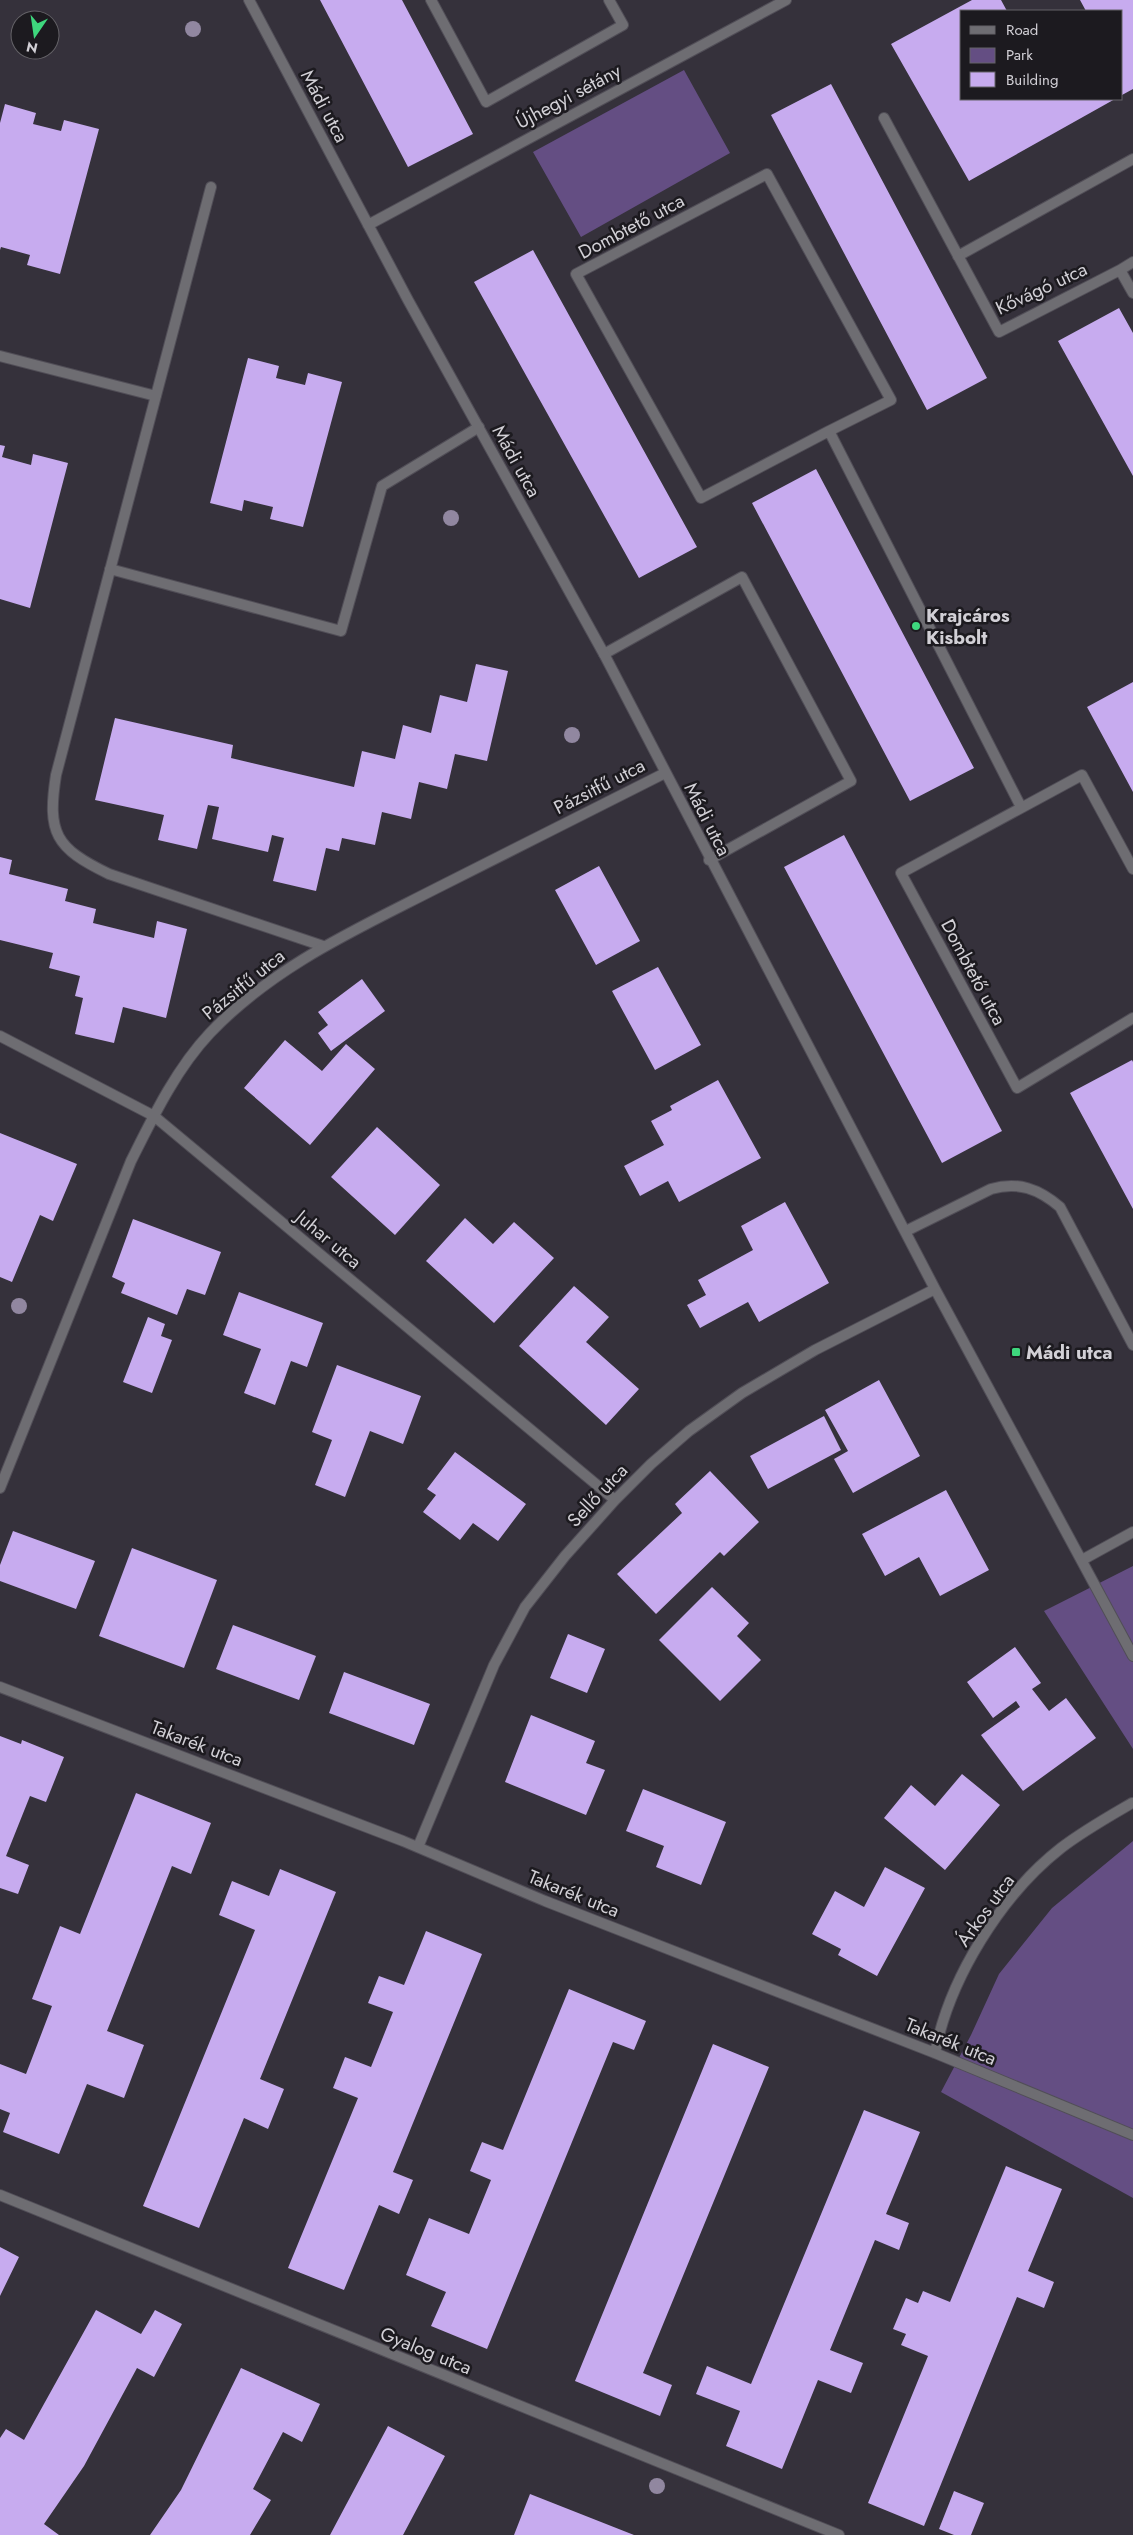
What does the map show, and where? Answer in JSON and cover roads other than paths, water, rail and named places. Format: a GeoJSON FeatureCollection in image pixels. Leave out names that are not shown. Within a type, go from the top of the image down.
{"type":"FeatureCollection","features":[{"type":"Feature","properties":{"kind":"street","name":"Mádi utca"},"geometry":{"type":"LineString","coordinates":[[249,0],[368,225],[604,654],[709,860],[1133,1656]]}},
{"type":"Feature","properties":{"kind":"street"},"geometry":{"type":"LineString","coordinates":[[431,0],[486,102],[623,25],[609,0]]}},
{"type":"Feature","properties":{"kind":"street","name":"Újhegyi sétány"},"geometry":{"type":"LineString","coordinates":[[368,225],[786,0]]}},
{"type":"Feature","properties":{"kind":"street","name":"Kővágó utca"},"geometry":{"type":"LineString","coordinates":[[884,118],[999,332],[1133,262]]}},
{"type":"Feature","properties":{"kind":"street"},"geometry":{"type":"LineString","coordinates":[[958,256],[1133,159]]}},
{"type":"Feature","properties":{"kind":"street","name":"Dombtető utca"},"geometry":{"type":"LineString","coordinates":[[766,174],[891,400],[829,431],[701,498],[576,274],[766,174]]}},
{"type":"Feature","properties":{"kind":"street"},"geometry":{"type":"LineString","coordinates":[[211,187],[56,774],[52,820],[58,836],[70,852],[108,874],[322,946]]}},
{"type":"Feature","properties":{"kind":"street"},"geometry":{"type":"LineString","coordinates":[[1120,270],[1133,293]]}},
{"type":"Feature","properties":{"kind":"street"},"geometry":{"type":"LineString","coordinates":[[0,356],[156,396]]}},
{"type":"Feature","properties":{"kind":"street"},"geometry":{"type":"LineString","coordinates":[[110,569],[341,631],[382,486],[479,427]]}},
{"type":"Feature","properties":{"kind":"street"},"geometry":{"type":"LineString","coordinates":[[829,431],[1021,807]]}},
{"type":"Feature","properties":{"kind":"street"},"geometry":{"type":"LineString","coordinates":[[604,654],[742,577],[851,781],[709,860]]}},
{"type":"Feature","properties":{"kind":"street","name":"Pázsitfű utca"},"geometry":{"type":"LineString","coordinates":[[0,1488],[131,1161],[154,1116],[185,1065],[210,1034],[252,995],[322,946],[665,773]]}},
{"type":"Feature","properties":{"kind":"street","name":"Dombtető utca"},"geometry":{"type":"LineString","coordinates":[[1133,869],[1082,775],[901,873],[1017,1088],[1133,1018]]}},
{"type":"Feature","properties":{"kind":"street","name":"Juhar utca"},"geometry":{"type":"LineString","coordinates":[[0,1036],[154,1116],[615,1500]]}},
{"type":"Feature","properties":{"kind":"street"},"geometry":{"type":"LineString","coordinates":[[906,1231],[991,1189],[1004,1185],[1033,1189],[1048,1196],[1060,1207],[1133,1345]]}},
{"type":"Feature","properties":{"kind":"street","name":"Sellő utca"},"geometry":{"type":"LineString","coordinates":[[418,1847],[494,1665],[525,1607],[565,1556],[615,1500],[651,1464],[689,1431],[742,1393],[815,1350],[936,1289]]}},
{"type":"Feature","properties":{"kind":"street"},"geometry":{"type":"LineString","coordinates":[[1082,1560],[1133,1532]]}},
{"type":"Feature","properties":{"kind":"street","name":"Takarék utca"},"geometry":{"type":"LineString","coordinates":[[0,1687],[418,1847],[545,1901],[935,2053],[1133,2136]]}},
{"type":"Feature","properties":{"kind":"street","name":"Árkos utca"},"geometry":{"type":"LineString","coordinates":[[935,2053],[940,2027],[961,1976],[978,1946],[1010,1898],[1060,1849],[1132,1803]]}},
{"type":"Feature","properties":{"kind":"street","name":"Gyalog utca"},"geometry":{"type":"LineString","coordinates":[[0,2195],[839,2535]]}},
{"type":"Feature","properties":{"kind":"place","name":"Krajcáros Kisbolt"},"geometry":{"type":"Point","coordinates":[916,626]}},
{"type":"Feature","properties":{"kind":"place","name":"Mádi utca"},"geometry":{"type":"Point","coordinates":[1016,1352]}}]}
